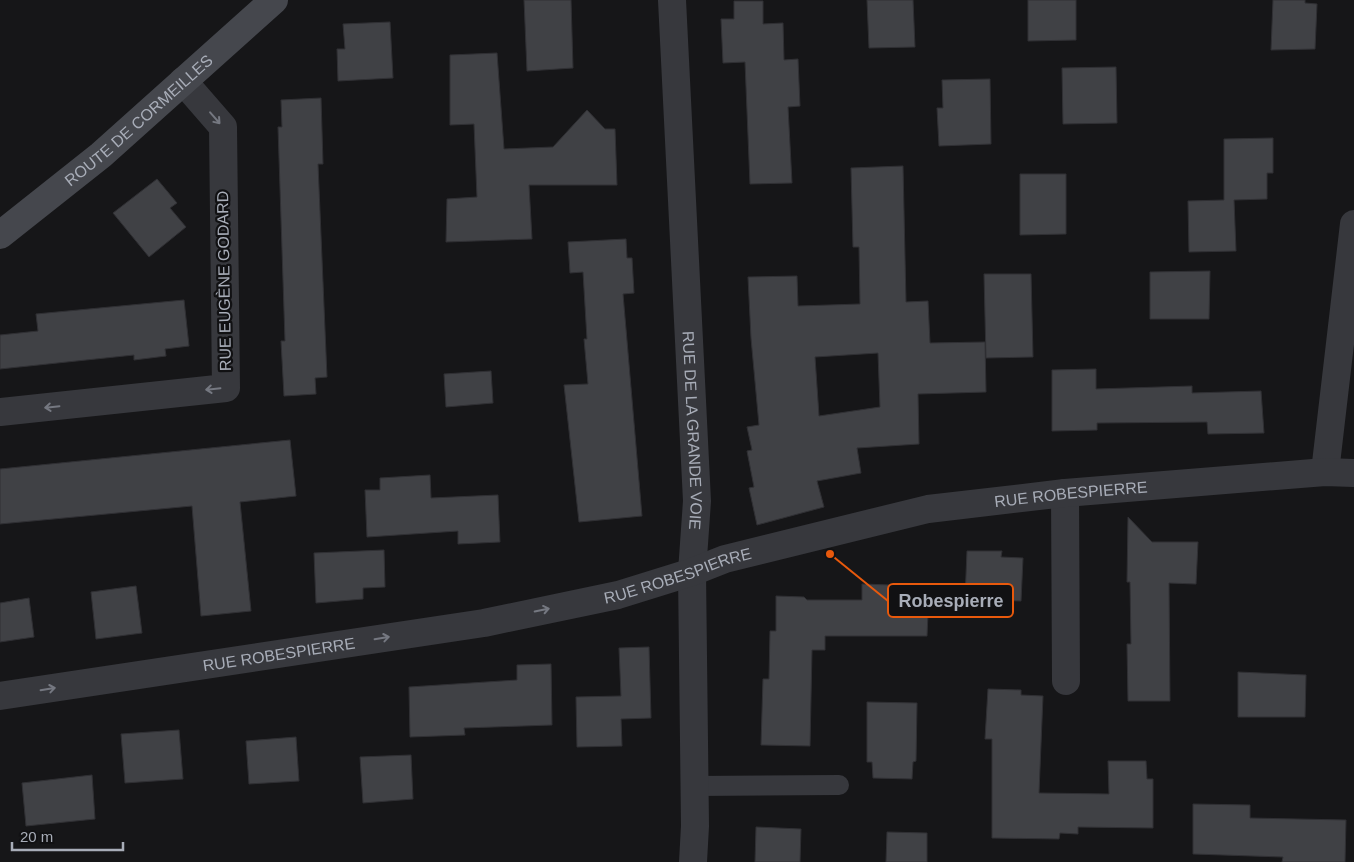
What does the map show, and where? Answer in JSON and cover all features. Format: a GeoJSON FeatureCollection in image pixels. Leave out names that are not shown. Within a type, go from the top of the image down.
{"type":"FeatureCollection","features":[{"type":"Feature","properties":{"kind":"main road","name":"ROUTE DE CORMEILLES"},"geometry":{"type":"LineString","coordinates":[[0,235],[101,155],[274,0]]}},
{"type":"Feature","properties":{"kind":"street","name":"RUE DE LA GRANDE VOIE"},"geometry":{"type":"LineString","coordinates":[[672,0],[697,501],[692,572],[693,862]]}},
{"type":"Feature","properties":{"kind":"street","name":"RUE EUGÈNE GODARD"},"geometry":{"type":"LineString","coordinates":[[0,412],[226,388],[223,127],[183,81]]}},
{"type":"Feature","properties":{"kind":"street"},"geometry":{"type":"LineString","coordinates":[[1325,472],[1354,224]]}},
{"type":"Feature","properties":{"kind":"street","name":"RUE ROBESPIERRE"},"geometry":{"type":"LineString","coordinates":[[0,696],[484,622],[618,595],[692,572],[734,556],[928,509],[1065,493],[1325,472],[1354,473]]}},
{"type":"Feature","properties":{"kind":"street"},"geometry":{"type":"LineString","coordinates":[[1065,493],[1066,681]]}},
{"type":"Feature","properties":{"kind":"lane"},"geometry":{"type":"LineString","coordinates":[[694,786],[839,785]]}},
{"type":"Feature","properties":{"kind":"building"},"geometry":{"type":"Polygon","coordinates":[[[524,0],[571,0],[573,68],[527,71],[524,0]]]}},
{"type":"Feature","properties":{"kind":"building"},"geometry":{"type":"Polygon","coordinates":[[[867,0],[913,0],[915,47],[869,48],[867,0]]]}},
{"type":"Feature","properties":{"kind":"building"},"geometry":{"type":"Polygon","coordinates":[[[1028,0],[1076,0],[1076,40],[1028,41],[1028,0]]]}},
{"type":"Feature","properties":{"kind":"building"},"geometry":{"type":"Polygon","coordinates":[[[1273,0],[1305,0],[1305,3],[1317,4],[1315,49],[1271,50],[1273,0]]]}},
{"type":"Feature","properties":{"kind":"building"},"geometry":{"type":"Polygon","coordinates":[[[734,1],[763,1],[763,24],[783,23],[784,60],[798,59],[800,106],[788,107],[792,183],[750,184],[745,62],[723,63],[721,19],[734,19],[734,1]]]}},
{"type":"Feature","properties":{"kind":"building"},"geometry":{"type":"Polygon","coordinates":[[[390,22],[393,78],[338,81],[337,49],[345,49],[343,24],[390,22]]]}},
{"type":"Feature","properties":{"kind":"building"},"geometry":{"type":"Polygon","coordinates":[[[497,53],[504,149],[553,147],[587,110],[605,129],[615,129],[617,185],[529,185],[532,239],[446,242],[447,199],[477,197],[474,124],[450,125],[450,55],[497,53]]]}},
{"type":"Feature","properties":{"kind":"building"},"geometry":{"type":"Polygon","coordinates":[[[1116,67],[1117,123],[1063,124],[1062,68],[1116,67]]]}},
{"type":"Feature","properties":{"kind":"building"},"geometry":{"type":"Polygon","coordinates":[[[990,79],[991,144],[939,146],[937,108],[943,108],[942,80],[990,79]]]}},
{"type":"Feature","properties":{"kind":"building"},"geometry":{"type":"Polygon","coordinates":[[[321,98],[323,164],[318,164],[327,377],[315,378],[316,394],[284,396],[281,341],[285,341],[278,127],[282,127],[281,100],[321,98]]]}},
{"type":"Feature","properties":{"kind":"building"},"geometry":{"type":"Polygon","coordinates":[[[1273,138],[1273,173],[1267,173],[1267,199],[1234,200],[1236,251],[1189,252],[1188,201],[1224,200],[1224,139],[1273,138]]]}},
{"type":"Feature","properties":{"kind":"building"},"geometry":{"type":"Polygon","coordinates":[[[903,166],[906,302],[928,301],[930,343],[985,342],[986,392],[918,394],[919,444],[857,448],[861,473],[817,481],[824,507],[757,525],[749,488],[754,487],[747,451],[752,450],[747,427],[759,425],[751,338],[748,277],[797,276],[798,306],[860,304],[859,247],[853,247],[851,168],[903,166]],[[878,353],[815,357],[819,416],[880,407],[878,353]]]}},
{"type":"Feature","properties":{"kind":"building"},"geometry":{"type":"Polygon","coordinates":[[[1020,174],[1066,174],[1066,234],[1020,235],[1020,174]]]}},
{"type":"Feature","properties":{"kind":"building"},"geometry":{"type":"Polygon","coordinates":[[[157,179],[177,203],[170,208],[186,227],[149,257],[113,213],[157,179]]]}},
{"type":"Feature","properties":{"kind":"building"},"geometry":{"type":"Polygon","coordinates":[[[626,239],[627,258],[632,258],[634,293],[623,294],[642,516],[579,522],[564,385],[588,384],[584,339],[587,339],[583,272],[570,273],[568,242],[626,239]]]}},
{"type":"Feature","properties":{"kind":"building"},"geometry":{"type":"Polygon","coordinates":[[[1210,271],[1209,319],[1150,319],[1150,272],[1210,271]]]}},
{"type":"Feature","properties":{"kind":"building"},"geometry":{"type":"Polygon","coordinates":[[[984,274],[1031,274],[1033,357],[986,358],[984,274]]]}},
{"type":"Feature","properties":{"kind":"building"},"geometry":{"type":"Polygon","coordinates":[[[184,300],[189,346],[165,349],[166,356],[134,360],[134,355],[0,369],[0,335],[38,331],[36,314],[184,300]]]}},
{"type":"Feature","properties":{"kind":"building"},"geometry":{"type":"Polygon","coordinates":[[[1096,369],[1096,389],[1192,386],[1192,393],[1261,391],[1264,433],[1208,434],[1207,422],[1097,423],[1097,430],[1052,431],[1052,370],[1096,369]]]}},
{"type":"Feature","properties":{"kind":"building"},"geometry":{"type":"Polygon","coordinates":[[[491,371],[493,403],[446,407],[444,374],[491,371]]]}},
{"type":"Feature","properties":{"kind":"building"},"geometry":{"type":"Polygon","coordinates":[[[290,440],[296,496],[240,502],[251,611],[201,616],[192,506],[0,524],[0,469],[290,440]]]}},
{"type":"Feature","properties":{"kind":"building"},"geometry":{"type":"Polygon","coordinates":[[[430,475],[431,498],[498,495],[500,542],[458,544],[458,531],[367,537],[365,490],[380,490],[380,478],[430,475]]]}},
{"type":"Feature","properties":{"kind":"building"},"geometry":{"type":"Polygon","coordinates":[[[1128,517],[1152,542],[1198,542],[1196,584],[1169,583],[1170,701],[1128,701],[1127,644],[1131,644],[1130,582],[1127,582],[1128,517]]]}},
{"type":"Feature","properties":{"kind":"building"},"geometry":{"type":"Polygon","coordinates":[[[384,550],[385,587],[363,588],[363,599],[316,603],[314,553],[384,550]]]}},
{"type":"Feature","properties":{"kind":"building"},"geometry":{"type":"Polygon","coordinates":[[[967,551],[1002,551],[1001,557],[1023,558],[1021,601],[965,599],[967,551]]]}},
{"type":"Feature","properties":{"kind":"building"},"geometry":{"type":"Polygon","coordinates":[[[862,584],[890,585],[891,590],[929,591],[927,636],[825,636],[825,650],[812,650],[810,746],[761,745],[763,679],[769,679],[770,631],[776,631],[776,596],[804,597],[807,600],[862,600],[862,584]]]}},
{"type":"Feature","properties":{"kind":"building"},"geometry":{"type":"Polygon","coordinates":[[[136,586],[142,633],[96,639],[91,592],[136,586]]]}},
{"type":"Feature","properties":{"kind":"building"},"geometry":{"type":"Polygon","coordinates":[[[29,598],[34,637],[0,642],[0,603],[29,598]]]}},
{"type":"Feature","properties":{"kind":"building"},"geometry":{"type":"Polygon","coordinates":[[[649,647],[651,718],[621,719],[622,746],[577,747],[576,697],[621,696],[619,648],[649,647]]]}},
{"type":"Feature","properties":{"kind":"building"},"geometry":{"type":"Polygon","coordinates":[[[551,664],[552,725],[464,728],[465,735],[410,737],[409,687],[517,680],[517,665],[551,664]]]}},
{"type":"Feature","properties":{"kind":"building"},"geometry":{"type":"Polygon","coordinates":[[[1238,672],[1306,675],[1305,717],[1238,717],[1238,672]]]}},
{"type":"Feature","properties":{"kind":"building"},"geometry":{"type":"Polygon","coordinates":[[[988,689],[1021,690],[1021,695],[1043,696],[1039,793],[1109,794],[1108,761],[1146,761],[1147,779],[1153,779],[1153,828],[1078,827],[1078,834],[1060,833],[1059,839],[992,838],[992,739],[985,739],[988,689]]]}},
{"type":"Feature","properties":{"kind":"building"},"geometry":{"type":"Polygon","coordinates":[[[867,702],[917,703],[916,761],[913,762],[912,779],[873,778],[872,762],[867,762],[867,702]]]}},
{"type":"Feature","properties":{"kind":"building"},"geometry":{"type":"Polygon","coordinates":[[[179,730],[183,779],[125,783],[121,734],[179,730]]]}},
{"type":"Feature","properties":{"kind":"building"},"geometry":{"type":"Polygon","coordinates":[[[296,737],[299,781],[249,784],[246,741],[296,737]]]}},
{"type":"Feature","properties":{"kind":"building"},"geometry":{"type":"Polygon","coordinates":[[[411,755],[413,799],[363,803],[360,757],[411,755]]]}},
{"type":"Feature","properties":{"kind":"building"},"geometry":{"type":"Polygon","coordinates":[[[92,775],[95,819],[26,826],[22,783],[92,775]]]}},
{"type":"Feature","properties":{"kind":"building"},"geometry":{"type":"Polygon","coordinates":[[[1193,804],[1250,805],[1250,818],[1346,820],[1345,862],[1282,862],[1283,857],[1193,854],[1193,804]]]}},
{"type":"Feature","properties":{"kind":"building"},"geometry":{"type":"Polygon","coordinates":[[[756,827],[801,829],[800,862],[755,862],[756,827]]]}},
{"type":"Feature","properties":{"kind":"building"},"geometry":{"type":"Polygon","coordinates":[[[887,832],[927,833],[927,862],[886,862],[887,832]]]}},
{"type":"Feature","properties":{"kind":"place","name":"Robespierre"},"geometry":{"type":"Point","coordinates":[830,554]}}]}
